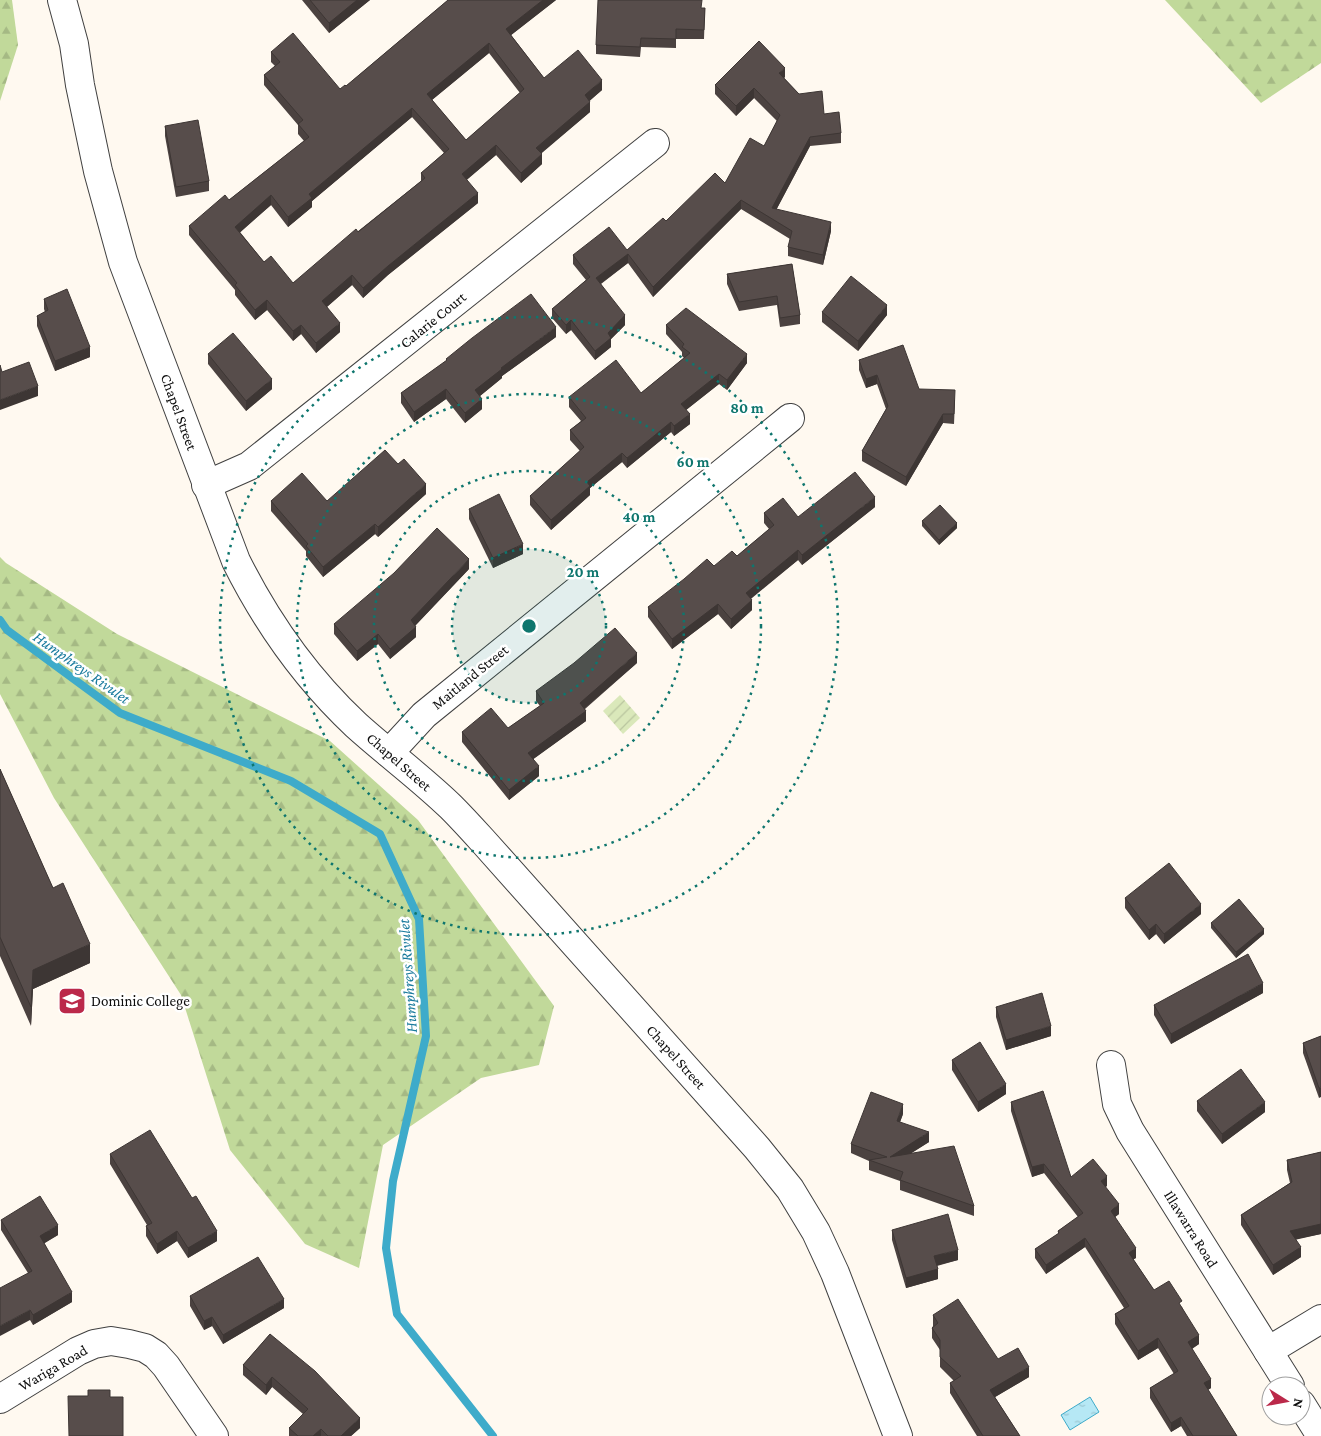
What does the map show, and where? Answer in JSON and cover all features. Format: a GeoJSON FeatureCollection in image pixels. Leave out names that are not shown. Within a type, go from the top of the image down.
{"type":"FeatureCollection","features":[{"type":"Feature","properties":{"kind":"street","name":"Chapel Street"},"geometry":{"type":"LineString","coordinates":[[62,0],[74,44],[98,171],[123,262],[206,485],[236,561],[253,596],[278,633],[318,685],[356,724],[450,806],[482,840],[757,1148],[790,1190],[816,1232],[835,1273],[898,1436]]}},
{"type":"Feature","properties":{"kind":"street","name":"Calarie Court"},"geometry":{"type":"LineString","coordinates":[[206,485],[249,466],[655,143]]}},
{"type":"Feature","properties":{"kind":"street","name":"Maitland Street"},"geometry":{"type":"LineString","coordinates":[[389,753],[424,716],[790,418]]}},
{"type":"Feature","properties":{"kind":"street","name":"Illawarra Road"},"geometry":{"type":"LineString","coordinates":[[1112,1065],[1117,1104],[1130,1131],[1284,1376]]}},
{"type":"Feature","properties":{"kind":"street"},"geometry":{"type":"LineString","coordinates":[[1268,1352],[1321,1319]]}},
{"type":"Feature","properties":{"kind":"street","name":"Wariga Road"},"geometry":{"type":"LineString","coordinates":[[0,1399],[78,1351],[94,1344],[111,1341],[145,1348],[161,1361],[214,1436]]}},
{"type":"Feature","properties":{"kind":"street"},"geometry":{"type":"LineString","coordinates":[[1311,1420],[1321,1436]]}},
{"type":"Feature","properties":{"kind":"green space"},"geometry":{"type":"Polygon","coordinates":[[[0,0],[12,0],[18,45],[0,101],[0,0]]]}},
{"type":"Feature","properties":{"kind":"green space"},"geometry":{"type":"Polygon","coordinates":[[[1165,0],[1321,0],[1321,63],[1261,103],[1165,0]]]}},
{"type":"Feature","properties":{"kind":"green space"},"geometry":{"type":"Polygon","coordinates":[[[0,557],[6,563],[117,634],[330,741],[418,820],[554,1006],[539,1065],[481,1078],[383,1145],[359,1268],[305,1244],[230,1150],[181,995],[54,798],[0,694],[0,557]]]}},
{"type":"Feature","properties":{"kind":"green space"},"geometry":{"type":"Polygon","coordinates":[[[620,695],[640,718],[623,734],[603,711],[620,695]]]}},
{"type":"Feature","properties":{"kind":"water"},"geometry":{"type":"Polygon","coordinates":[[[1090,1397],[1099,1412],[1070,1430],[1061,1415],[1090,1397]]]}},
{"type":"Feature","properties":{"kind":"building"},"geometry":{"type":"Polygon","coordinates":[[[310,0],[357,0],[329,23],[310,0]]]}},
{"type":"Feature","properties":{"kind":"building"},"geometry":{"type":"Polygon","coordinates":[[[448,0],[543,0],[506,29],[544,78],[578,50],[602,80],[585,95],[590,102],[536,148],[542,154],[521,173],[496,145],[462,174],[478,193],[363,288],[352,275],[322,301],[340,323],[316,343],[301,325],[293,331],[267,300],[255,310],[235,285],[237,283],[189,226],[225,195],[229,200],[309,137],[298,124],[303,120],[264,75],[280,62],[271,52],[293,33],[340,89],[346,86],[448,0]],[[489,43],[427,94],[466,140],[524,89],[489,43]],[[412,108],[309,194],[312,198],[288,217],[271,195],[235,227],[264,262],[271,256],[293,283],[356,229],[358,232],[425,178],[421,173],[449,149],[412,108]]]}},
{"type":"Feature","properties":{"kind":"building"},"geometry":{"type":"Polygon","coordinates":[[[598,0],[702,0],[701,8],[705,8],[704,30],[676,29],[676,39],[641,38],[640,47],[596,45],[598,0]]]}},
{"type":"Feature","properties":{"kind":"building"},"geometry":{"type":"Polygon","coordinates":[[[759,41],[785,68],[779,73],[799,94],[822,91],[824,114],[839,112],[841,133],[810,137],[772,208],[831,222],[823,255],[788,247],[792,231],[741,200],[653,287],[628,254],[596,278],[625,315],[608,333],[611,338],[595,351],[571,320],[566,325],[552,309],[590,277],[573,255],[609,227],[627,250],[663,218],[666,221],[715,173],[725,183],[750,138],[764,146],[780,115],[754,88],[736,106],[715,85],[759,41]]]}},
{"type":"Feature","properties":{"kind":"building"},"geometry":{"type":"Polygon","coordinates":[[[198,120],[209,181],[176,187],[165,126],[198,120]]]}},
{"type":"Feature","properties":{"kind":"building"},"geometry":{"type":"Polygon","coordinates":[[[792,264],[800,315],[780,318],[777,296],[739,302],[727,274],[792,264]]]}},
{"type":"Feature","properties":{"kind":"building"},"geometry":{"type":"Polygon","coordinates":[[[851,276],[887,305],[858,341],[822,312],[851,276]]]}},
{"type":"Feature","properties":{"kind":"building"},"geometry":{"type":"Polygon","coordinates":[[[67,289],[90,347],[55,361],[37,316],[48,310],[44,299],[67,289]]]}},
{"type":"Feature","properties":{"kind":"building"},"geometry":{"type":"Polygon","coordinates":[[[531,294],[556,327],[475,390],[482,399],[465,413],[446,389],[414,412],[401,393],[447,360],[472,338],[531,294]]]}},
{"type":"Feature","properties":{"kind":"building"},"geometry":{"type":"Polygon","coordinates":[[[686,308],[747,354],[727,380],[719,374],[681,404],[690,414],[674,426],[671,422],[627,458],[622,453],[587,482],[590,486],[551,520],[530,496],[584,447],[570,430],[586,418],[569,397],[616,360],[641,393],[690,353],[682,347],[684,344],[666,325],[686,308]]]}},
{"type":"Feature","properties":{"kind":"building"},"geometry":{"type":"Polygon","coordinates":[[[233,333],[272,379],[246,401],[208,354],[233,333]]]}},
{"type":"Feature","properties":{"kind":"building"},"geometry":{"type":"Polygon","coordinates":[[[903,345],[919,389],[955,390],[954,414],[943,414],[906,477],[862,451],[888,406],[877,375],[866,379],[859,360],[903,345]]]}},
{"type":"Feature","properties":{"kind":"building"},"geometry":{"type":"Polygon","coordinates":[[[29,362],[38,386],[0,400],[0,365],[2,372],[29,362]]]}},
{"type":"Feature","properties":{"kind":"building"},"geometry":{"type":"Polygon","coordinates":[[[385,450],[398,464],[404,459],[426,484],[378,527],[375,524],[323,567],[306,546],[308,544],[271,501],[302,473],[327,501],[385,450]]]}},
{"type":"Feature","properties":{"kind":"building"},"geometry":{"type":"Polygon","coordinates":[[[855,472],[875,497],[802,555],[798,550],[746,593],[752,600],[731,619],[718,604],[672,639],[648,607],[707,559],[714,566],[732,551],[737,556],[774,525],[764,513],[783,498],[798,517],[855,472]]]}},
{"type":"Feature","properties":{"kind":"building"},"geometry":{"type":"Polygon","coordinates":[[[499,494],[523,544],[493,558],[469,509],[499,494]]]}},
{"type":"Feature","properties":{"kind":"building"},"geometry":{"type":"Polygon","coordinates":[[[940,505],[957,523],[939,540],[922,521],[940,505]]]}},
{"type":"Feature","properties":{"kind":"building"},"geometry":{"type":"Polygon","coordinates":[[[437,528],[469,559],[411,620],[416,627],[390,649],[378,634],[357,651],[334,624],[394,573],[437,528]]]}},
{"type":"Feature","properties":{"kind":"building"},"geometry":{"type":"Polygon","coordinates":[[[615,628],[637,653],[580,703],[586,711],[528,753],[539,766],[509,790],[462,732],[491,708],[508,728],[544,703],[536,691],[574,663],[615,628]]]}},
{"type":"Feature","properties":{"kind":"building"},"geometry":{"type":"Polygon","coordinates":[[[0,769],[53,888],[63,883],[90,944],[33,970],[31,1007],[0,937],[0,769]]]}},
{"type":"Feature","properties":{"kind":"building"},"geometry":{"type":"Polygon","coordinates":[[[1169,863],[1201,904],[1164,934],[1156,924],[1149,930],[1125,898],[1169,863]]]}},
{"type":"Feature","properties":{"kind":"building"},"geometry":{"type":"Polygon","coordinates":[[[1239,899],[1264,929],[1236,952],[1211,923],[1239,899]]]}},
{"type":"Feature","properties":{"kind":"building"},"geometry":{"type":"Polygon","coordinates":[[[1248,954],[1263,983],[1171,1034],[1154,1005],[1248,954]]]}},
{"type":"Feature","properties":{"kind":"building"},"geometry":{"type":"Polygon","coordinates":[[[1042,993],[1051,1026],[1006,1040],[996,1007],[1042,993]]]}},
{"type":"Feature","properties":{"kind":"building"},"geometry":{"type":"Polygon","coordinates":[[[1321,1036],[1321,1087],[1319,1088],[1303,1043],[1321,1036]]]}},
{"type":"Feature","properties":{"kind":"building"},"geometry":{"type":"Polygon","coordinates":[[[980,1042],[1006,1084],[978,1102],[952,1060],[980,1042]]]}},
{"type":"Feature","properties":{"kind":"building"},"geometry":{"type":"Polygon","coordinates":[[[1241,1069],[1265,1102],[1222,1134],[1197,1101],[1241,1069]]]}},
{"type":"Feature","properties":{"kind":"building"},"geometry":{"type":"Polygon","coordinates":[[[1043,1091],[1071,1177],[1093,1159],[1107,1176],[1101,1181],[1119,1204],[1111,1211],[1136,1248],[1129,1253],[1154,1290],[1169,1281],[1182,1301],[1179,1303],[1199,1335],[1188,1342],[1211,1379],[1204,1383],[1237,1436],[1193,1436],[1181,1417],[1171,1423],[1150,1388],[1178,1371],[1158,1338],[1138,1351],[1115,1314],[1129,1306],[1085,1238],[1046,1265],[1035,1249],[1059,1233],[1058,1231],[1083,1213],[1044,1164],[1032,1167],[1011,1102],[1043,1091]]]}},
{"type":"Feature","properties":{"kind":"building"},"geometry":{"type":"Polygon","coordinates":[[[871,1092],[903,1104],[897,1121],[929,1132],[890,1157],[954,1146],[974,1206],[900,1180],[903,1172],[869,1160],[887,1157],[851,1144],[871,1092]]]}},
{"type":"Feature","properties":{"kind":"building"},"geometry":{"type":"Polygon","coordinates":[[[150,1130],[192,1198],[196,1196],[217,1231],[188,1248],[177,1231],[157,1244],[146,1226],[152,1223],[110,1154],[150,1130]]]}},
{"type":"Feature","properties":{"kind":"building"},"geometry":{"type":"Polygon","coordinates":[[[1321,1152],[1321,1224],[1290,1231],[1301,1247],[1273,1265],[1241,1215],[1292,1182],[1287,1160],[1321,1152]]]}},
{"type":"Feature","properties":{"kind":"building"},"geometry":{"type":"Polygon","coordinates":[[[40,1196],[58,1225],[40,1236],[72,1292],[33,1315],[30,1310],[0,1326],[0,1288],[32,1271],[1,1220],[40,1196]]]}},
{"type":"Feature","properties":{"kind":"building"},"geometry":{"type":"Polygon","coordinates":[[[948,1214],[958,1250],[934,1256],[938,1269],[906,1278],[892,1230],[948,1214]]]}},
{"type":"Feature","properties":{"kind":"building"},"geometry":{"type":"Polygon","coordinates":[[[258,1257],[284,1299],[223,1335],[212,1317],[204,1321],[190,1296],[258,1257]]]}},
{"type":"Feature","properties":{"kind":"building"},"geometry":{"type":"Polygon","coordinates":[[[958,1299],[998,1359],[1018,1348],[1029,1367],[990,1390],[1020,1436],[983,1436],[950,1383],[961,1376],[940,1357],[940,1340],[932,1328],[938,1323],[933,1315],[958,1299]]]}},
{"type":"Feature","properties":{"kind":"building"},"geometry":{"type":"Polygon","coordinates":[[[270,1334],[315,1371],[360,1418],[341,1436],[328,1436],[321,1429],[313,1436],[298,1436],[289,1428],[308,1409],[272,1377],[266,1385],[243,1365],[270,1334]]]}},
{"type":"Feature","properties":{"kind":"building"},"geometry":{"type":"Polygon","coordinates":[[[88,1390],[110,1390],[110,1397],[123,1397],[123,1436],[69,1436],[68,1396],[88,1396],[88,1390]]]}},
{"type":"Feature","properties":{"kind":"waterway","name":"Humphreys Rivulet"},"geometry":{"type":"LineString","coordinates":[[0,620],[7,630],[120,713],[291,781],[380,834],[419,919],[426,1036],[393,1181],[386,1248],[397,1314],[493,1436]]}},
{"type":"Feature","properties":{"kind":"place","name":"Dominic College"},"geometry":{"type":"Point","coordinates":[72,1001]}}]}
